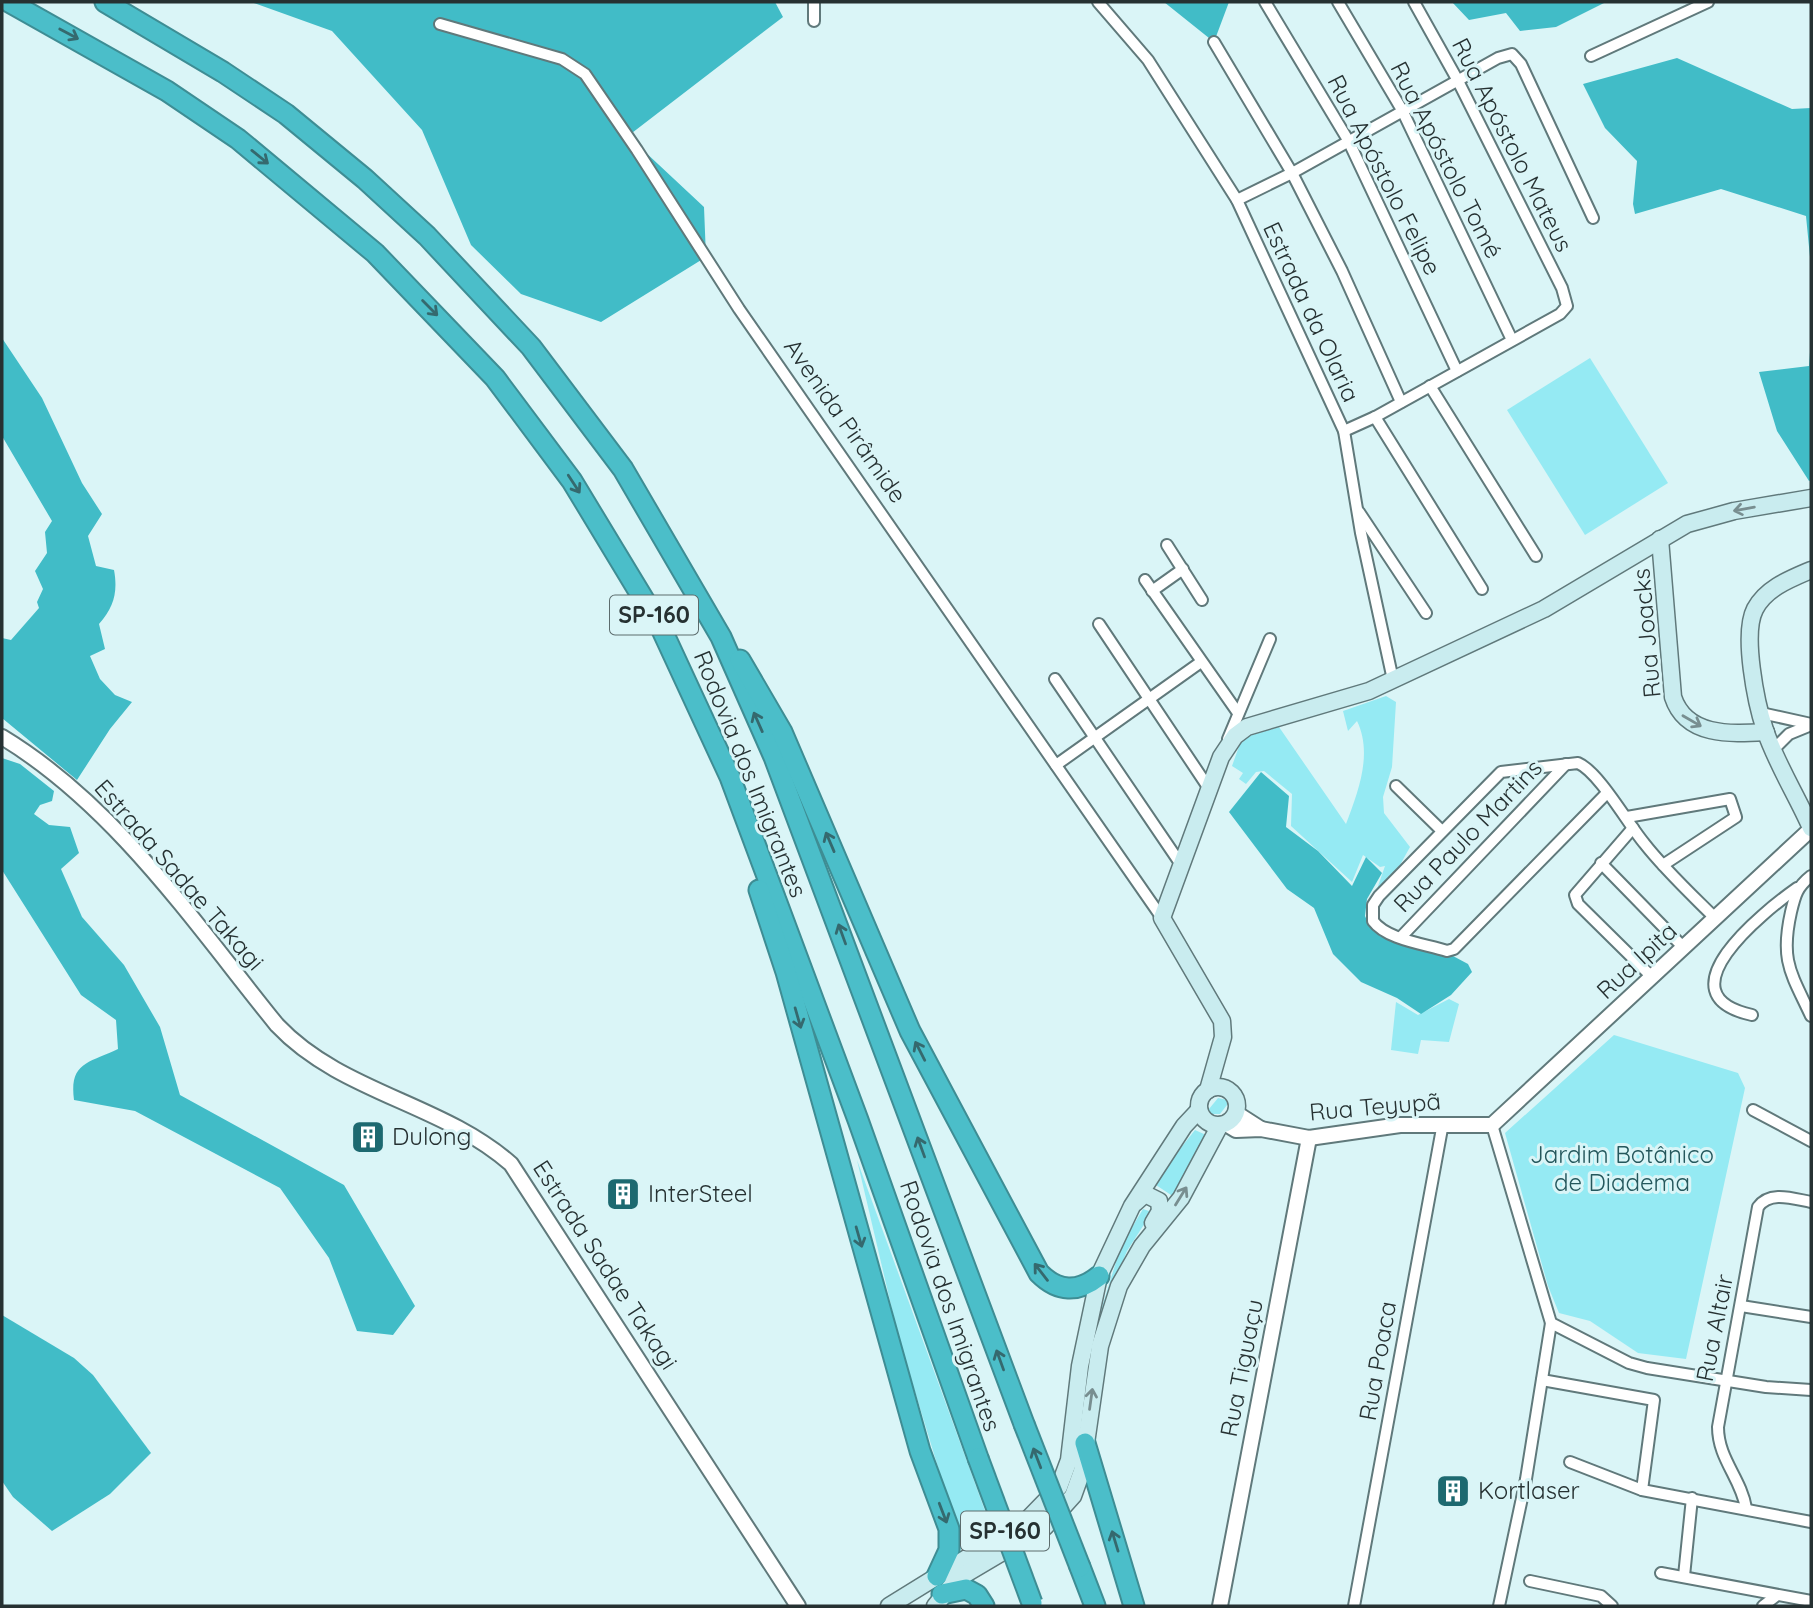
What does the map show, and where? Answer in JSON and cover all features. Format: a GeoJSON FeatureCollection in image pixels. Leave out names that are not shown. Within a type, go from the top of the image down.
{"type":"FeatureCollection","features":[{"type":"Feature","properties":{"kind":"highway","name":"Rodovia dos Imigrantes"},"geometry":{"type":"LineString","coordinates":[[9,2],[132,70],[238,139],[375,253],[495,378],[572,481],[662,628],[712,736],[761,858],[863,1133],[1032,1605]]}},
{"type":"Feature","properties":{"kind":"highway","name":"Rodovia dos Imigrantes"},"geometry":{"type":"LineString","coordinates":[[105,2],[211,65],[286,114],[365,179],[477,286],[531,347],[622,469],[721,637],[795,809],[1024,1424],[1095,1606]]}},
{"type":"Feature","properties":{"kind":"highway"},"geometry":{"type":"LineString","coordinates":[[721,637],[746,667],[771,709],[910,1031],[1039,1273],[1058,1287],[1075,1289],[1085,1287],[1099,1276]]}},
{"type":"Feature","properties":{"kind":"highway"},"geometry":{"type":"LineString","coordinates":[[761,858],[758,887],[786,972],[920,1451],[950,1533],[949,1550],[938,1592],[966,1589],[977,1595],[984,1606]]}},
{"type":"Feature","properties":{"kind":"highway"},"geometry":{"type":"LineString","coordinates":[[1085,1443],[1134,1606]]}},
{"type":"Feature","properties":{"kind":"main road"},"geometry":{"type":"LineString","coordinates":[[1215,1088],[1223,1021],[1162,918],[1225,748],[1240,732],[1261,722],[1330,705],[1393,680],[1544,609],[1660,539],[1703,518],[1811,498]]}},
{"type":"Feature","properties":{"kind":"main road","name":"Rua Joacks"},"geometry":{"type":"LineString","coordinates":[[1660,539],[1673,697],[1677,709],[1692,724],[1716,732],[1766,732]]}},
{"type":"Feature","properties":{"kind":"main road"},"geometry":{"type":"LineString","coordinates":[[1811,570],[1776,586],[1754,610],[1749,639],[1766,732],[1811,828]]}},
{"type":"Feature","properties":{"kind":"main road"},"geometry":{"type":"LineString","coordinates":[[938,1592],[1025,1522],[1059,1488],[1069,1460],[1080,1366],[1099,1276],[1132,1206],[1184,1126],[1199,1110],[1201,1096],[1215,1088],[1234,1095],[1227,1121],[1181,1198],[1131,1262]]}},
{"type":"Feature","properties":{"kind":"main road"},"geometry":{"type":"LineString","coordinates":[[1199,1110],[1208,1122],[1227,1121]]}},
{"type":"Feature","properties":{"kind":"main road"},"geometry":{"type":"LineString","coordinates":[[889,1606],[938,1592],[1026,1539],[1056,1518],[1068,1504],[1079,1483],[1100,1346],[1114,1300],[1161,1205],[1155,1197],[1145,1194],[1132,1206]]}},
{"type":"Feature","properties":{"kind":"street"},"geometry":{"type":"LineString","coordinates":[[814,2],[814,21]]}},
{"type":"Feature","properties":{"kind":"street","name":"Estrada da Olaria"},"geometry":{"type":"LineString","coordinates":[[1098,2],[1148,60],[1237,200],[1343,431],[1393,680]]}},
{"type":"Feature","properties":{"kind":"street","name":"Rua Apóstolo Felipe"},"geometry":{"type":"LineString","coordinates":[[1265,2],[1348,141],[1457,371]]}},
{"type":"Feature","properties":{"kind":"street","name":"Rua Apóstolo Tomé"},"geometry":{"type":"LineString","coordinates":[[1338,2],[1402,110],[1512,340]]}},
{"type":"Feature","properties":{"kind":"street","name":"Rua Apóstolo Mateus"},"geometry":{"type":"LineString","coordinates":[[1414,2],[1457,79],[1562,288],[1566,309],[1512,340]]}},
{"type":"Feature","properties":{"kind":"street"},"geometry":{"type":"LineString","coordinates":[[1591,56],[1709,2]]}},
{"type":"Feature","properties":{"kind":"street","name":"Avenida Pirâmide"},"geometry":{"type":"LineString","coordinates":[[440,24],[562,59],[584,74],[637,150],[739,309],[1162,918]]}},
{"type":"Feature","properties":{"kind":"street"},"geometry":{"type":"LineString","coordinates":[[1214,42],[1292,173],[1342,271],[1401,402]]}},
{"type":"Feature","properties":{"kind":"street"},"geometry":{"type":"LineString","coordinates":[[1237,200],[1292,173],[1457,79],[1503,55],[1512,54],[1521,64],[1593,218]]}},
{"type":"Feature","properties":{"kind":"street"},"geometry":{"type":"LineString","coordinates":[[1343,431],[1512,340]]}},
{"type":"Feature","properties":{"kind":"street"},"geometry":{"type":"LineString","coordinates":[[1430,386],[1536,556]]}},
{"type":"Feature","properties":{"kind":"street"},"geometry":{"type":"LineString","coordinates":[[1375,416],[1482,589]]}},
{"type":"Feature","properties":{"kind":"street"},"geometry":{"type":"LineString","coordinates":[[1357,509],[1426,613]]}},
{"type":"Feature","properties":{"kind":"street"},"geometry":{"type":"LineString","coordinates":[[1167,545],[1202,600]]}},
{"type":"Feature","properties":{"kind":"street"},"geometry":{"type":"LineString","coordinates":[[1152,591],[1183,569]]}},
{"type":"Feature","properties":{"kind":"street"},"geometry":{"type":"LineString","coordinates":[[1145,580],[1238,713]]}},
{"type":"Feature","properties":{"kind":"street"},"geometry":{"type":"LineString","coordinates":[[1099,624],[1210,790]]}},
{"type":"Feature","properties":{"kind":"street"},"geometry":{"type":"LineString","coordinates":[[1225,748],[1270,639]]}},
{"type":"Feature","properties":{"kind":"street"},"geometry":{"type":"LineString","coordinates":[[1056,765],[1201,662]]}},
{"type":"Feature","properties":{"kind":"street"},"geometry":{"type":"LineString","coordinates":[[1055,679],[1182,866]]}},
{"type":"Feature","properties":{"kind":"street"},"geometry":{"type":"LineString","coordinates":[[1247,695],[1249,715],[1253,720],[1261,722]]}},
{"type":"Feature","properties":{"kind":"street"},"geometry":{"type":"LineString","coordinates":[[1762,713],[1811,725]]}},
{"type":"Feature","properties":{"kind":"street"},"geometry":{"type":"LineString","coordinates":[[1774,748],[1789,734],[1811,725]]}},
{"type":"Feature","properties":{"kind":"street","name":"Estrada Sadae Takagi"},"geometry":{"type":"LineString","coordinates":[[2,737],[57,777],[102,815],[278,1025],[304,1051],[338,1072],[460,1128],[511,1164],[798,1606]]}},
{"type":"Feature","properties":{"kind":"street"},"geometry":{"type":"LineString","coordinates":[[1606,793],[1454,949],[1447,951],[1401,937],[1377,926],[1371,913],[1373,905],[1501,772],[1566,764],[1584,766],[1627,817],[1663,866],[1716,918]]}},
{"type":"Feature","properties":{"kind":"street","name":"Rua Paulo Martins"},"geometry":{"type":"LineString","coordinates":[[1401,937],[1566,764]]}},
{"type":"Feature","properties":{"kind":"street"},"geometry":{"type":"LineString","coordinates":[[1396,786],[1442,831]]}},
{"type":"Feature","properties":{"kind":"street"},"geometry":{"type":"LineString","coordinates":[[1627,817],[1730,799],[1736,817],[1663,866]]}},
{"type":"Feature","properties":{"kind":"street"},"geometry":{"type":"LineString","coordinates":[[1633,828],[1576,890],[1576,900],[1652,977]]}},
{"type":"Feature","properties":{"kind":"street","name":"Rua Ipita"},"geometry":{"type":"LineString","coordinates":[[1492,1125],[1811,828]]}},
{"type":"Feature","properties":{"kind":"street"},"geometry":{"type":"LineString","coordinates":[[1601,863],[1684,948]]}},
{"type":"Feature","properties":{"kind":"street"},"geometry":{"type":"LineString","coordinates":[[1752,1015],[1736,1012],[1722,1002],[1714,986],[1715,975],[1730,947],[1762,915],[1811,876]]}},
{"type":"Feature","properties":{"kind":"street"},"geometry":{"type":"LineString","coordinates":[[1797,888],[1787,930],[1786,956],[1811,1016]]}},
{"type":"Feature","properties":{"kind":"street"},"geometry":{"type":"LineString","coordinates":[[1753,1110],[1811,1141]]}},
{"type":"Feature","properties":{"kind":"street","name":"Rua Teyupã"},"geometry":{"type":"LineString","coordinates":[[1227,1121],[1309,1138],[1400,1125],[1492,1125]]}},
{"type":"Feature","properties":{"kind":"street","name":"Rua Poaca"},"geometry":{"type":"LineString","coordinates":[[1354,1606],[1443,1123]]}},
{"type":"Feature","properties":{"kind":"street"},"geometry":{"type":"LineString","coordinates":[[1492,1125],[1550,1323],[1526,1479],[1499,1606]]}},
{"type":"Feature","properties":{"kind":"street","name":"Rua Tiguaçu"},"geometry":{"type":"LineString","coordinates":[[1220,1606],[1309,1138]]}},
{"type":"Feature","properties":{"kind":"street","name":"Rua Altair"},"geometry":{"type":"LineString","coordinates":[[1746,1508],[1741,1488],[1718,1443],[1726,1380],[1758,1207],[1767,1199],[1780,1196],[1811,1202]]}},
{"type":"Feature","properties":{"kind":"street"},"geometry":{"type":"LineString","coordinates":[[1741,1306],[1811,1317]]}},
{"type":"Feature","properties":{"kind":"street"},"geometry":{"type":"LineString","coordinates":[[1550,1323],[1629,1363],[1766,1387],[1811,1390]]}},
{"type":"Feature","properties":{"kind":"street"},"geometry":{"type":"LineString","coordinates":[[1542,1380],[1654,1400],[1642,1490]]}},
{"type":"Feature","properties":{"kind":"street"},"geometry":{"type":"LineString","coordinates":[[1570,1462],[1642,1490],[1811,1522]]}},
{"type":"Feature","properties":{"kind":"street"},"geometry":{"type":"LineString","coordinates":[[1685,1576],[1692,1498]]}},
{"type":"Feature","properties":{"kind":"street"},"geometry":{"type":"LineString","coordinates":[[1661,1573],[1811,1601]]}},
{"type":"Feature","properties":{"kind":"street"},"geometry":{"type":"LineString","coordinates":[[1530,1581],[1601,1596],[1612,1606]]}},
{"type":"Feature","properties":{"kind":"street"},"geometry":{"type":"LineString","coordinates":[[1763,1606],[1776,1595]]}},
{"type":"Feature","properties":{"kind":"green space"},"geometry":{"type":"Polygon","coordinates":[[[1590,358],[1668,483],[1585,535],[1507,410],[1590,358]]]}},
{"type":"Feature","properties":{"kind":"green space"},"geometry":{"type":"Polygon","coordinates":[[[1386,696],[1396,702],[1392,767],[1383,797],[1384,813],[1410,847],[1400,865],[1377,889],[1385,866],[1380,867],[1363,855],[1352,882],[1291,826],[1292,794],[1264,771],[1256,772],[1246,784],[1239,779],[1243,773],[1232,766],[1242,738],[1279,727],[1346,824],[1362,773],[1364,747],[1357,721],[1348,731],[1343,711],[1386,696]]]}},
{"type":"Feature","properties":{"kind":"green space"},"geometry":{"type":"Polygon","coordinates":[[[1449,999],[1459,1004],[1449,1042],[1421,1040],[1418,1054],[1391,1050],[1396,1002],[1418,1015],[1449,999]]]}},
{"type":"Feature","properties":{"kind":"green space","name":"Jardim Botânico de Diadema"},"geometry":{"type":"Polygon","coordinates":[[[1614,1035],[1738,1073],[1745,1088],[1686,1359],[1638,1353],[1590,1321],[1559,1313],[1548,1286],[1505,1133],[1614,1035]]]}},
{"type":"Feature","properties":{"kind":"green space"},"geometry":{"type":"Polygon","coordinates":[[[1218,1098],[1227,1100],[1227,1105],[1220,1114],[1209,1114],[1209,1109],[1218,1098]]]}},
{"type":"Feature","properties":{"kind":"green space"},"geometry":{"type":"Polygon","coordinates":[[[1195,1130],[1206,1135],[1174,1197],[1153,1183],[1195,1130]]]}},
{"type":"Feature","properties":{"kind":"green space"},"geometry":{"type":"Polygon","coordinates":[[[857,1160],[992,1530],[958,1551],[959,1524],[941,1477],[899,1339],[857,1160]]]}},
{"type":"Feature","properties":{"kind":"green space"},"geometry":{"type":"Polygon","coordinates":[[[1143,1209],[1152,1212],[1127,1251],[1097,1323],[1121,1246],[1143,1209]]]}},
{"type":"Feature","properties":{"kind":"shaded area"},"geometry":{"type":"Polygon","coordinates":[[[251,2],[775,2],[783,17],[628,136],[704,207],[706,257],[601,322],[521,294],[471,245],[422,130],[332,31],[251,2]]]}},
{"type":"Feature","properties":{"kind":"shaded area"},"geometry":{"type":"Polygon","coordinates":[[[1164,2],[1229,2],[1214,42],[1164,2]]]}},
{"type":"Feature","properties":{"kind":"shaded area"},"geometry":{"type":"Polygon","coordinates":[[[1452,2],[1606,2],[1556,27],[1520,31],[1506,13],[1469,20],[1452,2]]]}},
{"type":"Feature","properties":{"kind":"shaded area"},"geometry":{"type":"Polygon","coordinates":[[[1677,58],[1792,109],[1811,108],[1811,267],[1806,216],[1721,189],[1635,214],[1633,204],[1637,161],[1605,128],[1583,84],[1677,58]]]}},
{"type":"Feature","properties":{"kind":"shaded area"},"geometry":{"type":"Polygon","coordinates":[[[2,338],[42,398],[82,483],[102,514],[88,536],[96,566],[114,570],[114,599],[99,624],[105,649],[90,656],[100,679],[115,695],[132,702],[110,729],[77,780],[2,718],[2,638],[11,640],[39,608],[37,602],[43,589],[35,571],[47,553],[45,532],[52,521],[2,436],[2,338]]]}},
{"type":"Feature","properties":{"kind":"shaded area"},"geometry":{"type":"Polygon","coordinates":[[[1811,338],[1809,481],[1777,431],[1759,372],[1809,366],[1811,338]]]}},
{"type":"Feature","properties":{"kind":"shaded area"},"geometry":{"type":"Polygon","coordinates":[[[2,758],[20,764],[54,791],[52,801],[40,805],[34,814],[49,825],[70,827],[79,853],[61,869],[82,917],[124,965],[160,1027],[180,1095],[344,1185],[415,1306],[393,1335],[357,1331],[329,1258],[280,1188],[135,1111],[74,1100],[73,1087],[78,1071],[90,1061],[118,1049],[116,1020],[81,995],[2,870],[2,758]]]}},
{"type":"Feature","properties":{"kind":"shaded area"},"geometry":{"type":"Polygon","coordinates":[[[1261,772],[1289,796],[1286,827],[1318,851],[1352,886],[1366,857],[1382,873],[1367,899],[1365,916],[1370,927],[1380,936],[1453,956],[1468,964],[1472,972],[1451,995],[1421,1014],[1397,998],[1361,982],[1333,954],[1314,908],[1287,889],[1229,812],[1261,772]]]}},
{"type":"Feature","properties":{"kind":"shaded area"},"geometry":{"type":"Polygon","coordinates":[[[2,1315],[74,1358],[93,1375],[151,1453],[110,1494],[52,1531],[13,1497],[2,1481],[2,1315]]]}},
{"type":"Feature","properties":{"kind":"place","name":"Dulong"},"geometry":{"type":"Point","coordinates":[368,1137]}},
{"type":"Feature","properties":{"kind":"place","name":"InterSteel"},"geometry":{"type":"Point","coordinates":[623,1194]}},
{"type":"Feature","properties":{"kind":"place","name":"Kortlaser"},"geometry":{"type":"Point","coordinates":[1453,1491]}}]}
